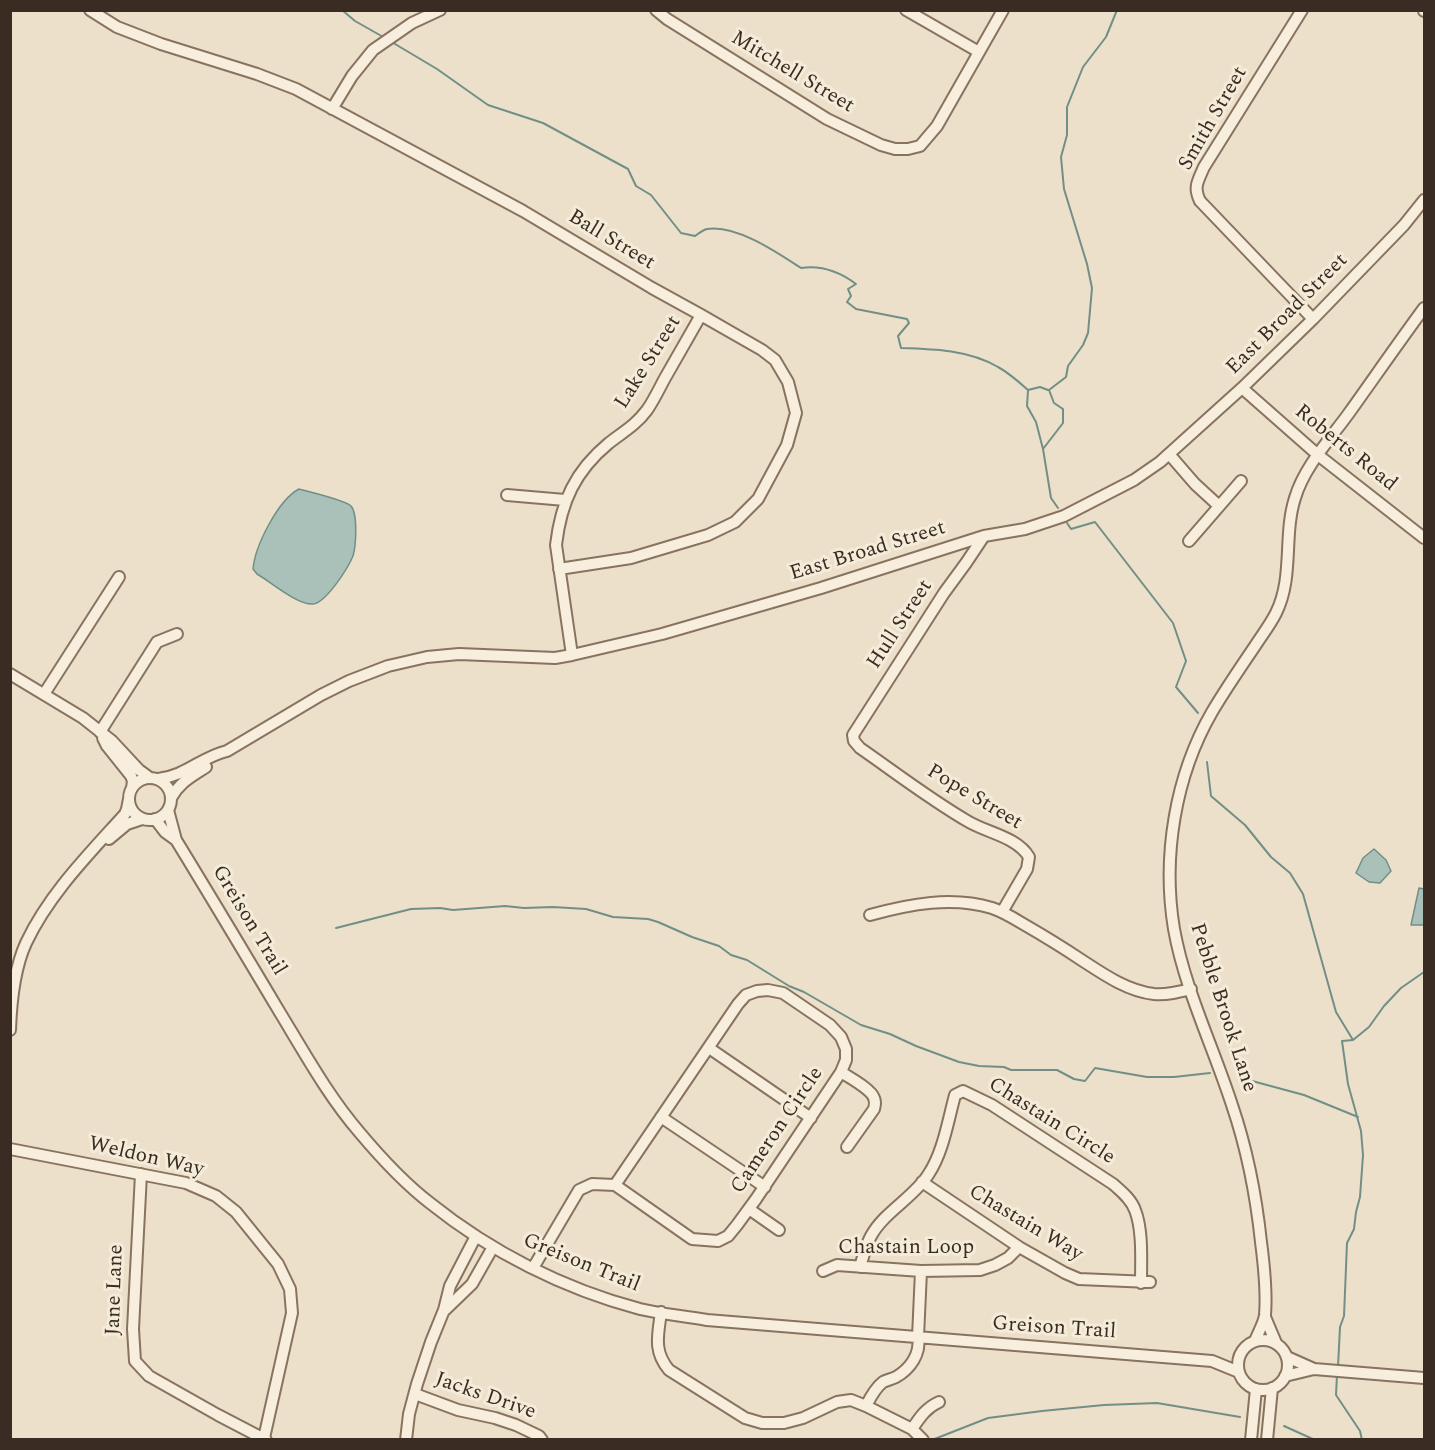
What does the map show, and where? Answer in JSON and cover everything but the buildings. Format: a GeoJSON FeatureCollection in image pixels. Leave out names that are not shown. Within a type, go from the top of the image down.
{"type":"FeatureCollection","features":[{"type":"Feature","properties":{"kind":"street","name":"Ball Street"},"geometry":{"type":"LineString","coordinates":[[90,10],[117,27],[161,44],[257,74],[296,89],[523,211],[775,360],[788,382],[796,413],[787,444],[763,491],[735,522],[708,535],[631,558],[559,569]]}},
{"type":"Feature","properties":{"kind":"street"},"geometry":{"type":"LineString","coordinates":[[332,109],[352,76],[373,50],[412,23],[440,10]]}},
{"type":"Feature","properties":{"kind":"street","name":"Mitchell Street"},"geometry":{"type":"LineString","coordinates":[[656,10],[827,119],[881,145],[895,149],[920,146],[936,126],[980,52]]}},
{"type":"Feature","properties":{"kind":"street"},"geometry":{"type":"LineString","coordinates":[[906,10],[980,52],[1003,10]]}},
{"type":"Feature","properties":{"kind":"street","name":"Smith Street"},"geometry":{"type":"LineString","coordinates":[[1302,10],[1204,167],[1196,185],[1196,193],[1200,201],[1313,319]]}},
{"type":"Feature","properties":{"kind":"street","name":"East Broad Street"},"geometry":{"type":"LineString","coordinates":[[168,810],[171,798],[182,782],[220,759],[227,751],[321,695],[388,666],[428,657],[459,654],[555,658],[572,656],[662,634],[821,588],[984,536],[1025,529],[1062,517],[1134,480],[1160,462],[1242,388],[1313,319],[1404,225],[1425,200]]}},
{"type":"Feature","properties":{"kind":"street","name":"Pebble Brook Lane"},"geometry":{"type":"LineString","coordinates":[[1255,1341],[1264,1317],[1264,1275],[1258,1211],[1232,1104],[1191,989],[1174,931],[1169,862],[1175,820],[1191,754],[1212,712],[1276,613],[1283,595],[1295,498],[1306,472],[1425,308]]}},
{"type":"Feature","properties":{"kind":"street","name":"Lake Street"},"geometry":{"type":"LineString","coordinates":[[572,656],[556,545],[558,527],[570,488],[585,465],[609,443],[632,427],[647,411],[701,315]]}},
{"type":"Feature","properties":{"kind":"street","name":"Roberts Road"},"geometry":{"type":"LineString","coordinates":[[1242,388],[1318,455],[1425,537]]}},
{"type":"Feature","properties":{"kind":"street"},"geometry":{"type":"LineString","coordinates":[[1169,454],[1219,506]]}},
{"type":"Feature","properties":{"kind":"street"},"geometry":{"type":"LineString","coordinates":[[1189,541],[1241,481]]}},
{"type":"Feature","properties":{"kind":"street"},"geometry":{"type":"LineString","coordinates":[[507,495],[566,500]]}},
{"type":"Feature","properties":{"kind":"street","name":"Hull Street"},"geometry":{"type":"LineString","coordinates":[[853,735],[944,593],[984,536]]}},
{"type":"Feature","properties":{"kind":"street"},"geometry":{"type":"LineString","coordinates":[[44,694],[119,577]]}},
{"type":"Feature","properties":{"kind":"street"},"geometry":{"type":"LineString","coordinates":[[100,732],[157,642],[177,634]]}},
{"type":"Feature","properties":{"kind":"street"},"geometry":{"type":"LineString","coordinates":[[10,674],[83,718],[112,741],[139,770],[167,787],[171,798]]}},
{"type":"Feature","properties":{"kind":"street"},"geometry":{"type":"LineString","coordinates":[[10,1030],[13,995],[25,945],[48,904],[65,881],[127,809],[133,781],[107,746],[100,732]]}},
{"type":"Feature","properties":{"kind":"street","name":"Pope Street"},"geometry":{"type":"LineString","coordinates":[[853,735],[854,741],[860,748],[937,801],[970,822],[1013,843],[1026,853],[1029,857],[1027,869],[1002,912]]}},
{"type":"Feature","properties":{"kind":"street","name":"East Broad Street"},"geometry":{"type":"LineString","coordinates":[[130,794],[140,780],[170,778],[217,753],[227,751]]}},
{"type":"Feature","properties":{"kind":"street"},"geometry":{"type":"LineString","coordinates":[[130,794],[133,811],[142,819]]}},
{"type":"Feature","properties":{"kind":"street"},"geometry":{"type":"LineString","coordinates":[[88,856],[127,824],[142,819],[154,819],[162,816],[168,810]]}},
{"type":"Feature","properties":{"kind":"street","name":"Greison Trail"},"geometry":{"type":"LineString","coordinates":[[168,810],[176,840],[316,1070],[358,1131],[394,1171],[429,1203],[493,1247],[533,1268],[600,1297],[642,1309],[707,1320],[1212,1361],[1239,1372]]}},
{"type":"Feature","properties":{"kind":"street","name":"Greison Trail"},"geometry":{"type":"LineString","coordinates":[[154,819],[176,840]]}},
{"type":"Feature","properties":{"kind":"street"},"geometry":{"type":"LineString","coordinates":[[870,915],[907,905],[935,902],[968,903],[992,908],[1046,937],[1107,976],[1134,990],[1154,994],[1171,994],[1191,989]]}},
{"type":"Feature","properties":{"kind":"street","name":"Cameron Circle"},"geometry":{"type":"LineString","coordinates":[[768,990],[783,993],[830,1025],[841,1037],[846,1049],[846,1060],[842,1072],[765,1187],[728,1236],[718,1240],[692,1239],[615,1185],[746,995],[768,990]]}},
{"type":"Feature","properties":{"kind":"street"},"geometry":{"type":"LineString","coordinates":[[709,1048],[811,1118]]}},
{"type":"Feature","properties":{"kind":"street"},"geometry":{"type":"LineString","coordinates":[[842,1072],[870,1092],[876,1102],[874,1109],[848,1147]]}},
{"type":"Feature","properties":{"kind":"street","name":"Chastain Circle"},"geometry":{"type":"LineString","coordinates":[[860,1267],[871,1237],[881,1223],[916,1190],[937,1160],[955,1095],[963,1090],[992,1104],[1113,1184],[1128,1198],[1135,1209],[1139,1228],[1145,1283]]}},
{"type":"Feature","properties":{"kind":"street"},"geometry":{"type":"LineString","coordinates":[[661,1117],[765,1187]]}},
{"type":"Feature","properties":{"kind":"street","name":"Weldon Way"},"geometry":{"type":"LineString","coordinates":[[10,1149],[186,1184],[216,1197],[236,1212],[278,1264],[290,1289],[292,1313],[265,1439]]}},
{"type":"Feature","properties":{"kind":"street","name":"Jane Lane"},"geometry":{"type":"LineString","coordinates":[[141,1174],[133,1329],[135,1360],[149,1376],[265,1439]]}},
{"type":"Feature","properties":{"kind":"street","name":"Chastain Way"},"geometry":{"type":"LineString","coordinates":[[922,1182],[1019,1247],[1065,1274],[1079,1279],[1145,1283]]}},
{"type":"Feature","properties":{"kind":"street"},"geometry":{"type":"LineString","coordinates":[[533,1268],[579,1190],[592,1184],[615,1185]]}},
{"type":"Feature","properties":{"kind":"street"},"geometry":{"type":"LineString","coordinates":[[749,1209],[779,1230]]}},
{"type":"Feature","properties":{"kind":"street"},"geometry":{"type":"LineString","coordinates":[[406,1440],[409,1414],[450,1286],[476,1236]]}},
{"type":"Feature","properties":{"kind":"street"},"geometry":{"type":"LineString","coordinates":[[444,1310],[472,1284],[493,1247]]}},
{"type":"Feature","properties":{"kind":"street","name":"Chastain Loop"},"geometry":{"type":"LineString","coordinates":[[823,1271],[837,1265],[921,1271],[980,1270],[1008,1258],[1019,1247]]}},
{"type":"Feature","properties":{"kind":"street"},"geometry":{"type":"LineString","coordinates":[[866,1406],[874,1391],[882,1383],[898,1376],[910,1367],[918,1348],[921,1271]]}},
{"type":"Feature","properties":{"kind":"street"},"geometry":{"type":"LineString","coordinates":[[661,1312],[657,1351],[662,1362],[669,1370],[745,1418],[762,1423],[784,1423],[803,1418],[837,1402],[851,1400],[912,1429],[923,1440]]}},
{"type":"Feature","properties":{"kind":"street","name":"Pebble Brook Lane"},"geometry":{"type":"LineString","coordinates":[[1264,1317],[1276,1343]]}},
{"type":"Feature","properties":{"kind":"street"},"geometry":{"type":"LineString","coordinates":[[1269,1340],[1276,1343],[1287,1358],[1285,1376],[1272,1388],[1256,1389],[1243,1379],[1239,1372],[1241,1354],[1249,1344],[1255,1341],[1269,1340]]}},
{"type":"Feature","properties":{"kind":"street","name":"Greison Trail"},"geometry":{"type":"LineString","coordinates":[[1212,1361],[1241,1354]]}},
{"type":"Feature","properties":{"kind":"street"},"geometry":{"type":"LineString","coordinates":[[1287,1358],[1314,1369]]}},
{"type":"Feature","properties":{"kind":"street"},"geometry":{"type":"LineString","coordinates":[[1285,1376],[1314,1369],[1425,1378]]}},
{"type":"Feature","properties":{"kind":"street"},"geometry":{"type":"LineString","coordinates":[[1267,1440],[1272,1388]]}},
{"type":"Feature","properties":{"kind":"street"},"geometry":{"type":"LineString","coordinates":[[1251,1440],[1256,1389]]}},
{"type":"Feature","properties":{"kind":"street","name":"Jacks Drive"},"geometry":{"type":"LineString","coordinates":[[415,1394],[458,1410],[516,1425],[539,1436],[542,1440]]}},
{"type":"Feature","properties":{"kind":"street"},"geometry":{"type":"LineString","coordinates":[[912,1429],[923,1412],[939,1402]]}},
{"type":"Feature","properties":{"kind":"water"},"geometry":{"type":"Polygon","coordinates":[[[299,489],[351,506],[356,523],[353,556],[330,592],[313,604],[292,597],[253,569],[258,548],[269,524],[283,503],[299,489]]]}},
{"type":"Feature","properties":{"kind":"water"},"geometry":{"type":"Polygon","coordinates":[[[1374,849],[1386,860],[1391,871],[1380,883],[1369,882],[1356,873],[1363,858],[1374,849]]]}},
{"type":"Feature","properties":{"kind":"water"},"geometry":{"type":"Polygon","coordinates":[[[1419,888],[1424,889],[1424,925],[1411,925],[1419,888]]]}},
{"type":"Feature","properties":{"kind":"waterway"},"geometry":{"type":"LineString","coordinates":[[342,10],[355,21],[385,38]]}},
{"type":"Feature","properties":{"kind":"waterway"},"geometry":{"type":"LineString","coordinates":[[1043,449],[1063,423],[1063,409],[1054,403],[1049,390],[1066,377],[1068,366],[1083,345],[1088,333],[1092,288],[1064,189],[1061,157],[1067,135],[1067,107],[1083,67],[1106,37],[1117,10]]}},
{"type":"Feature","properties":{"kind":"waterway"},"geometry":{"type":"LineString","coordinates":[[390,41],[437,69],[488,105],[543,123],[628,169],[636,186],[651,195],[681,233],[695,236],[707,229],[731,231],[756,241],[801,268],[816,268],[837,273],[856,284],[848,289],[851,296],[847,302],[856,309],[907,319],[909,323],[898,336],[901,348],[963,354],[987,361],[1006,372],[1028,390],[1027,406],[1036,422],[1051,498],[1058,508]]}},
{"type":"Feature","properties":{"kind":"waterway"},"geometry":{"type":"LineString","coordinates":[[1028,390],[1040,387],[1048,390]]}},
{"type":"Feature","properties":{"kind":"waterway"},"geometry":{"type":"LineString","coordinates":[[1067,523],[1071,529],[1095,522],[1173,623],[1186,661],[1176,687],[1198,713]]}},
{"type":"Feature","properties":{"kind":"waterway"},"geometry":{"type":"LineString","coordinates":[[1207,762],[1211,796],[1245,825],[1271,857],[1290,873],[1303,894],[1336,1012],[1353,1040]]}},
{"type":"Feature","properties":{"kind":"waterway"},"geometry":{"type":"LineString","coordinates":[[336,928],[411,909],[453,910],[505,906],[586,909],[613,917],[648,919],[719,946],[731,955],[747,960],[861,1025],[890,1034],[959,1062],[1004,1067],[1011,1070],[1057,1070],[1074,1079],[1085,1081],[1095,1068],[1147,1077],[1210,1073]]}},
{"type":"Feature","properties":{"kind":"waterway"},"geometry":{"type":"LineString","coordinates":[[1338,1367],[1340,1327],[1344,1316],[1347,1243],[1354,1229],[1360,1197],[1363,1155],[1361,1131],[1348,1084],[1342,1041],[1353,1040],[1369,1027],[1401,988],[1424,972]]}},
{"type":"Feature","properties":{"kind":"waterway"},"geometry":{"type":"LineString","coordinates":[[1241,1078],[1304,1095],[1358,1117]]}},
{"type":"Feature","properties":{"kind":"waterway"},"geometry":{"type":"LineString","coordinates":[[1337,1375],[1336,1395],[1360,1431],[1362,1440]]}},
{"type":"Feature","properties":{"kind":"waterway"},"geometry":{"type":"LineString","coordinates":[[932,1440],[988,1418],[1104,1405],[1157,1403],[1240,1417]]}},
{"type":"Feature","properties":{"kind":"waterway"},"geometry":{"type":"LineString","coordinates":[[1284,1426],[1315,1440]]}}]}
